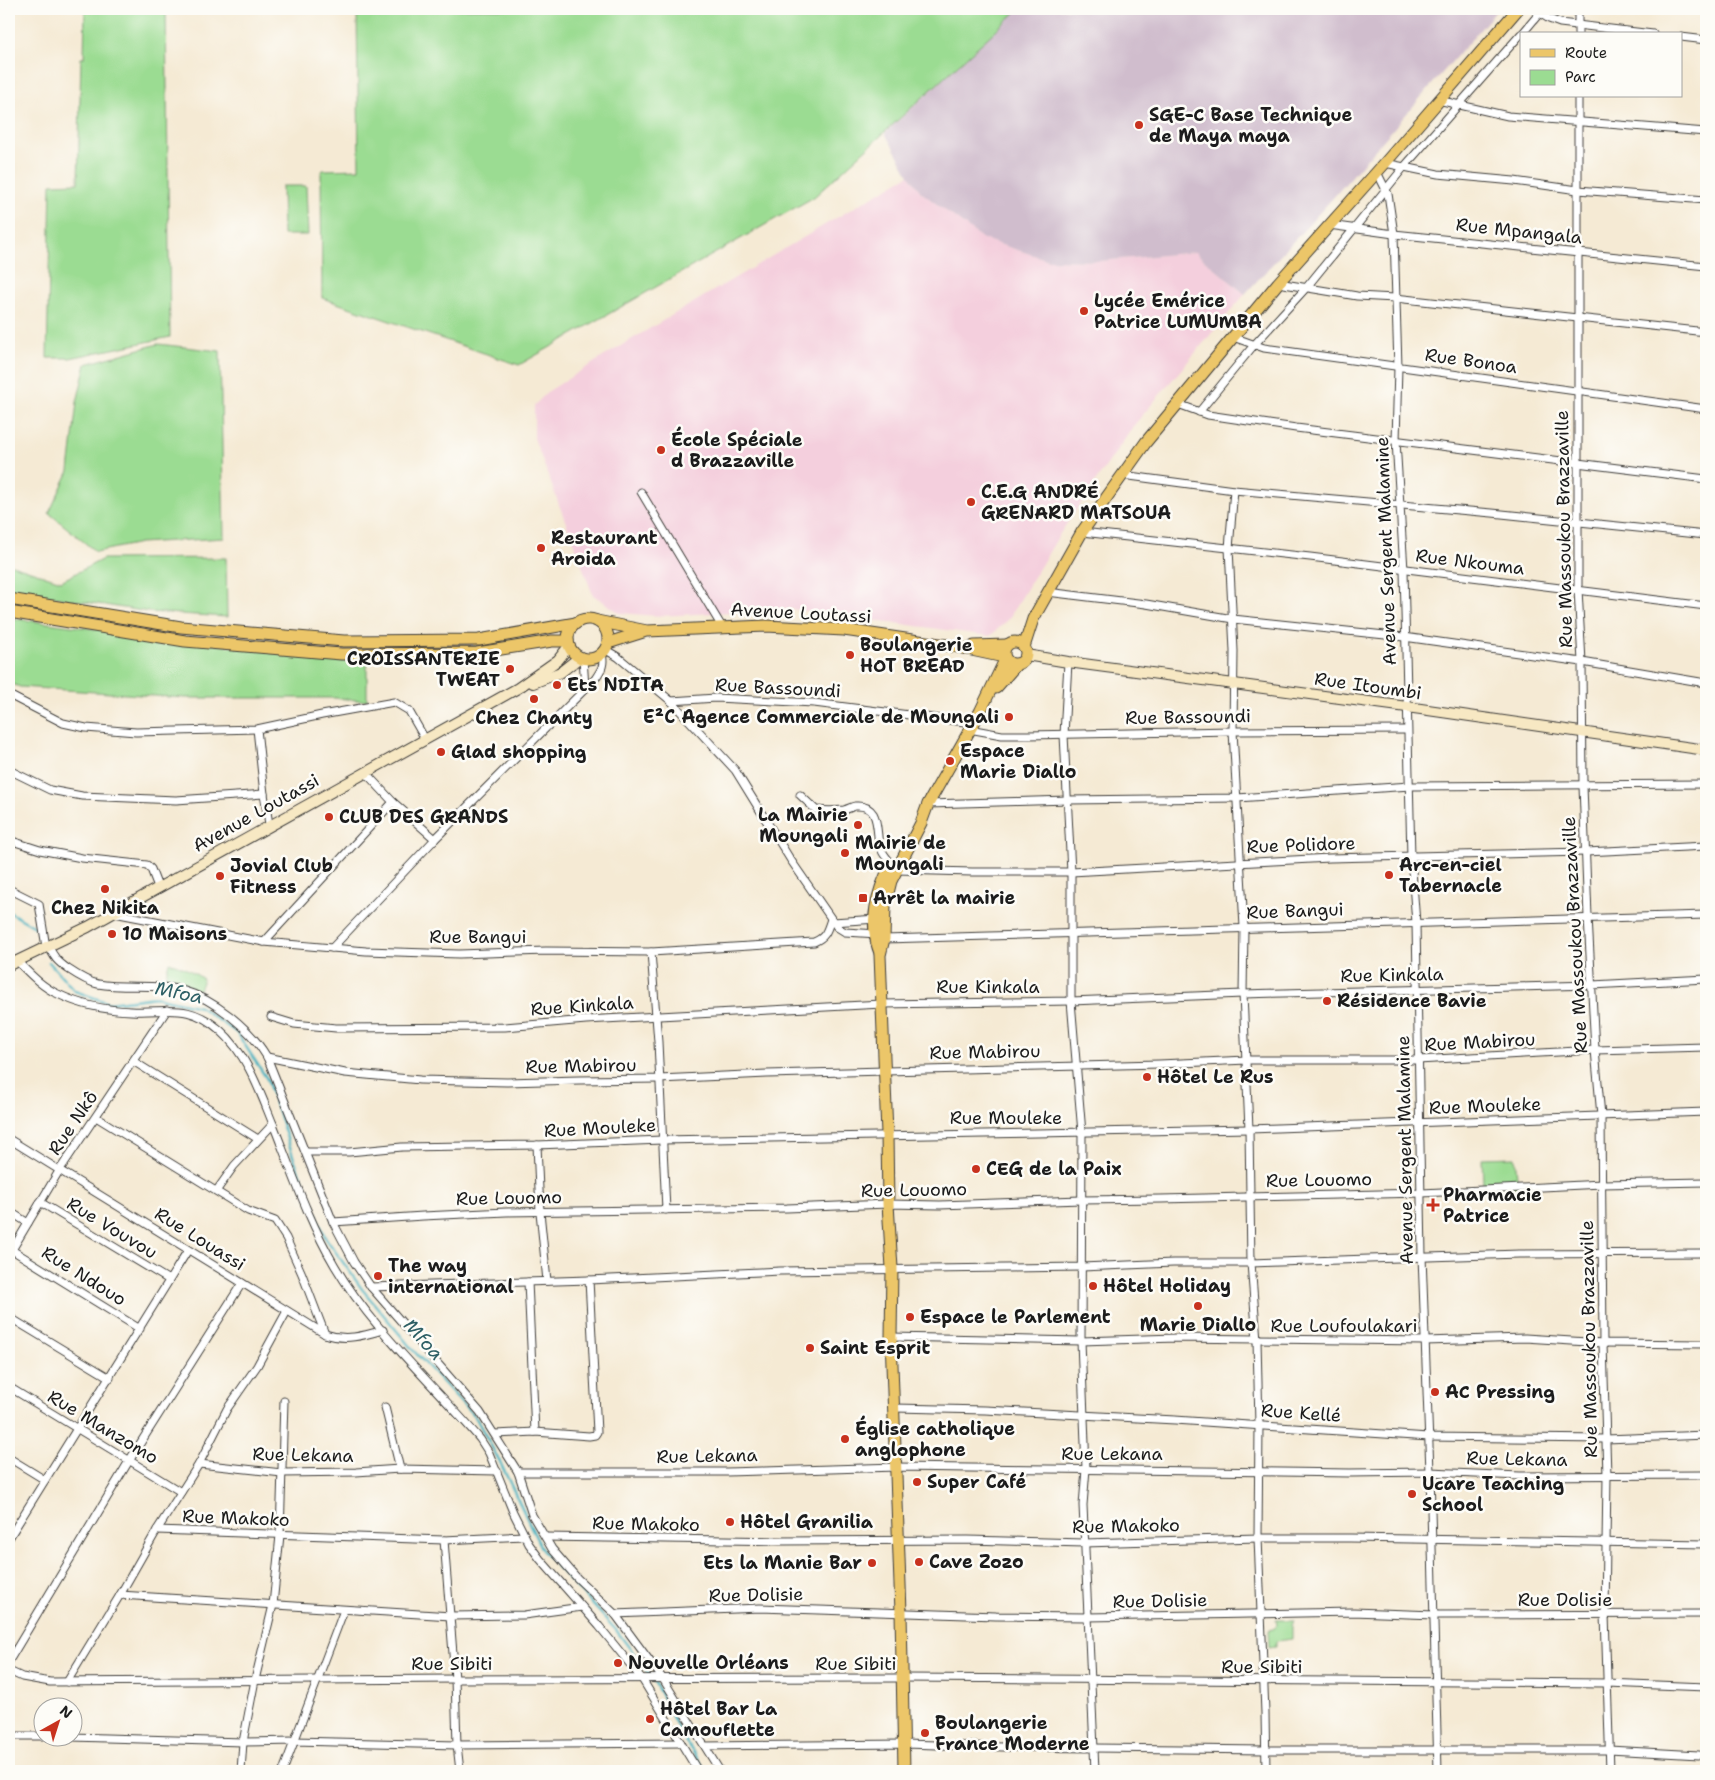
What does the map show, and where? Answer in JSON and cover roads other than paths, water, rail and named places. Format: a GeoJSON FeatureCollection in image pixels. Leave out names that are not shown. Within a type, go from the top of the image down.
{"type":"FeatureCollection","features":[{"type":"Feature","properties":{"kind":"main road"},"geometry":{"type":"LineString","coordinates":[[904,1771],[897,1467],[891,1338],[892,1268],[888,1204],[888,1134],[878,895],[883,881],[894,867],[915,820],[925,809],[988,697],[1004,659],[1003,651],[1032,619],[1082,532],[1122,475],[1146,442],[1278,283],[1518,9]]}},
{"type":"Feature","properties":{"kind":"main road"},"geometry":{"type":"LineString","coordinates":[[9,599],[181,627],[344,640],[479,640],[576,623],[586,619],[597,621],[606,630],[605,649],[593,659],[581,658],[575,654],[569,643],[571,629],[576,623]]}},
{"type":"Feature","properties":{"kind":"main road"},"geometry":{"type":"LineString","coordinates":[[9,612],[185,642],[341,654],[477,653],[552,642],[569,643]]}},
{"type":"Feature","properties":{"kind":"main road"},"geometry":{"type":"LineString","coordinates":[[988,697],[1017,664],[1024,660],[1032,619]]}},
{"type":"Feature","properties":{"kind":"main road","name":"Avenue Loutassi"},"geometry":{"type":"LineString","coordinates":[[597,621],[647,631],[766,626],[844,630],[952,646]]}},
{"type":"Feature","properties":{"kind":"main road","name":"Avenue Loutassi"},"geometry":{"type":"LineString","coordinates":[[605,649],[647,631]]}},
{"type":"Feature","properties":{"kind":"main road","name":"Avenue Loutassi"},"geometry":{"type":"LineString","coordinates":[[13,963],[113,913],[269,824],[518,688],[558,660],[569,643]]}},
{"type":"Feature","properties":{"kind":"main road"},"geometry":{"type":"LineString","coordinates":[[952,646],[1021,644],[1025,651]]}},
{"type":"Feature","properties":{"kind":"main road"},"geometry":{"type":"LineString","coordinates":[[952,646],[1004,659],[1012,665],[1017,664]]}},
{"type":"Feature","properties":{"kind":"main road","name":"Rue Itoumbi"},"geometry":{"type":"LineString","coordinates":[[1025,651],[1068,662],[1406,707],[1706,750]]}},
{"type":"Feature","properties":{"kind":"main road","name":"Avenue Loutassi"},"geometry":{"type":"LineString","coordinates":[[518,688],[561,672],[581,658]]}},
{"type":"Feature","properties":{"kind":"street"},"geometry":{"type":"LineString","coordinates":[[1578,9],[1578,32]]}},
{"type":"Feature","properties":{"kind":"street"},"geometry":{"type":"LineString","coordinates":[[1523,32],[1539,10],[1549,19],[1560,23],[1638,32]]}},
{"type":"Feature","properties":{"kind":"street"},"geometry":{"type":"LineString","coordinates":[[1199,412],[1254,345],[1306,288],[1404,167],[1520,36]]}},
{"type":"Feature","properties":{"kind":"street"},"geometry":{"type":"LineString","coordinates":[[1682,37],[1706,40]]}},
{"type":"Feature","properties":{"kind":"street","name":"Rue Massoukou Brazzaville"},"geometry":{"type":"LineString","coordinates":[[1578,98],[1578,589],[1582,662],[1583,786],[1588,917],[1595,1050],[1602,1116],[1603,1343],[1607,1476],[1605,1614],[1610,1771]]}},
{"type":"Feature","properties":{"kind":"street"},"geometry":{"type":"LineString","coordinates":[[1438,100],[1508,116],[1706,132]]}},
{"type":"Feature","properties":{"kind":"street"},"geometry":{"type":"LineString","coordinates":[[1385,163],[1438,174],[1514,181],[1578,190],[1706,200]]}},
{"type":"Feature","properties":{"kind":"street","name":"Avenue Sergent Malamine"},"geometry":{"type":"LineString","coordinates":[[1377,172],[1388,194],[1394,234],[1398,367],[1396,441],[1404,570],[1404,637],[1411,856],[1416,923],[1422,1256],[1435,1615],[1438,1771]]}},
{"type":"Feature","properties":{"kind":"street","name":"Rue Mpangala"},"geometry":{"type":"LineString","coordinates":[[1329,225],[1394,234],[1706,266]]}},
{"type":"Feature","properties":{"kind":"street"},"geometry":{"type":"LineString","coordinates":[[1278,283],[1357,296],[1395,298],[1706,332]]}},
{"type":"Feature","properties":{"kind":"street","name":"Rue Bonoa"},"geometry":{"type":"LineString","coordinates":[[1233,337],[1264,348],[1706,409]]}},
{"type":"Feature","properties":{"kind":"street"},"geometry":{"type":"LineString","coordinates":[[1178,404],[1208,415],[1296,428],[1706,479]]}},
{"type":"Feature","properties":{"kind":"street"},"geometry":{"type":"LineString","coordinates":[[1122,475],[1234,490],[1399,504],[1706,535]]}},
{"type":"Feature","properties":{"kind":"street"},"geometry":{"type":"LineString","coordinates":[[1234,490],[1229,548],[1233,619],[1233,731],[1244,927],[1251,1263],[1257,1340],[1259,1425],[1258,1538],[1266,1771]]}},
{"type":"Feature","properties":{"kind":"street"},"geometry":{"type":"LineString","coordinates":[[641,492],[722,627]]}},
{"type":"Feature","properties":{"kind":"street","name":"Rue Nkouma"},"geometry":{"type":"LineString","coordinates":[[1082,532],[1578,589],[1706,606]]}},
{"type":"Feature","properties":{"kind":"street"},"geometry":{"type":"LineString","coordinates":[[1047,592],[1146,604],[1233,619],[1404,637],[1582,662],[1706,683]]}},
{"type":"Feature","properties":{"kind":"street"},"geometry":{"type":"LineString","coordinates":[[332,948],[434,839],[595,679],[604,666],[605,649],[618,657],[671,702],[735,770],[790,859],[832,920],[879,919]]}},
{"type":"Feature","properties":{"kind":"street"},"geometry":{"type":"LineString","coordinates":[[581,658],[585,687]]}},
{"type":"Feature","properties":{"kind":"street"},"geometry":{"type":"LineString","coordinates":[[1068,662],[1064,735],[1071,872],[1071,1001],[1082,1133],[1082,1341],[1086,1469],[1083,1505],[1095,1771]]}},
{"type":"Feature","properties":{"kind":"street"},"geometry":{"type":"LineString","coordinates":[[9,695],[50,718],[63,723],[86,728],[136,732],[257,729],[322,714],[394,702],[409,711],[425,739]]}},
{"type":"Feature","properties":{"kind":"street","name":"Rue Bassoundi"},"geometry":{"type":"LineString","coordinates":[[671,702],[716,698],[814,703],[971,726],[1002,735],[1407,730]]}},
{"type":"Feature","properties":{"kind":"street"},"geometry":{"type":"LineString","coordinates":[[257,729],[269,824]]}},
{"type":"Feature","properties":{"kind":"street"},"geometry":{"type":"LineString","coordinates":[[9,770],[50,790],[82,796],[176,800],[264,794]]}},
{"type":"Feature","properties":{"kind":"street"},"geometry":{"type":"LineString","coordinates":[[365,772],[393,802],[434,839]]}},
{"type":"Feature","properties":{"kind":"street"},"geometry":{"type":"LineString","coordinates":[[925,809],[1068,800],[1236,798],[1410,786],[1706,784]]}},
{"type":"Feature","properties":{"kind":"street"},"geometry":{"type":"LineString","coordinates":[[800,795],[816,810],[844,810],[856,806],[867,808],[873,812],[877,822],[881,849],[894,867]]}},
{"type":"Feature","properties":{"kind":"street"},"geometry":{"type":"LineString","coordinates":[[264,942],[393,802]]}},
{"type":"Feature","properties":{"kind":"street"},"geometry":{"type":"LineString","coordinates":[[9,840],[40,850],[82,858],[147,865],[151,868],[158,887]]}},
{"type":"Feature","properties":{"kind":"street","name":"Rue Polidore"},"geometry":{"type":"LineString","coordinates":[[894,867],[972,872],[1071,872],[1330,858],[1586,852],[1706,846]]}},
{"type":"Feature","properties":{"kind":"street"},"geometry":{"type":"LineString","coordinates":[[9,889],[39,904],[48,946],[52,955],[77,975],[96,984],[165,987],[191,993],[236,1020],[255,1039],[267,1057],[346,1250],[371,1287],[480,1412],[518,1472],[532,1515],[552,1549],[577,1578],[615,1614],[661,1679],[720,1771]]}},
{"type":"Feature","properties":{"kind":"street","name":"Rue Bangui"},"geometry":{"type":"LineString","coordinates":[[113,913],[264,942],[332,948],[459,954],[546,951],[651,952],[814,942],[823,938],[832,920]]}},
{"type":"Feature","properties":{"kind":"street","name":"Rue Bangui"},"geometry":{"type":"LineString","coordinates":[[832,920],[837,927],[845,932],[881,936],[1071,934],[1244,927],[1706,915]]}},
{"type":"Feature","properties":{"kind":"street"},"geometry":{"type":"LineString","coordinates":[[651,952],[666,1210]]}},
{"type":"Feature","properties":{"kind":"street"},"geometry":{"type":"LineString","coordinates":[[13,963],[56,994],[76,1001],[113,1009],[133,1011],[183,1010],[195,1014],[230,1040],[261,1093],[316,1230],[334,1266],[350,1290],[383,1330],[480,1440],[497,1470],[524,1536],[540,1559],[642,1679],[698,1771]]}},
{"type":"Feature","properties":{"kind":"street","name":"Rue Kinkala"},"geometry":{"type":"LineString","coordinates":[[271,1018],[294,1024],[336,1028],[505,1027],[882,1004],[1071,1001],[1244,994],[1592,985],[1706,979]]}},
{"type":"Feature","properties":{"kind":"street","name":"Rue Nkô"},"geometry":{"type":"LineString","coordinates":[[10,1252],[59,1171],[166,1010]]}},
{"type":"Feature","properties":{"kind":"street","name":"Rue Mabirou"},"geometry":{"type":"LineString","coordinates":[[267,1057],[345,1073],[420,1080],[507,1082],[659,1079],[884,1070],[1246,1060],[1418,1060],[1595,1050],[1706,1047]]}},
{"type":"Feature","properties":{"kind":"street"},"geometry":{"type":"LineString","coordinates":[[133,1061],[258,1139]]}},
{"type":"Feature","properties":{"kind":"street","name":"Rue Mouleke"},"geometry":{"type":"LineString","coordinates":[[306,1152],[888,1134],[1082,1133],[1249,1129],[1706,1112]]}},
{"type":"Feature","properties":{"kind":"street"},"geometry":{"type":"LineString","coordinates":[[96,1116],[248,1211],[274,1221],[286,1238],[302,1274],[324,1334]]}},
{"type":"Feature","properties":{"kind":"street"},"geometry":{"type":"LineString","coordinates":[[216,1190],[234,1166],[273,1124]]}},
{"type":"Feature","properties":{"kind":"street","name":"Rue Louassi"},"geometry":{"type":"LineString","coordinates":[[9,1139],[324,1334],[335,1338],[350,1338],[383,1330]]}},
{"type":"Feature","properties":{"kind":"street"},"geometry":{"type":"LineString","coordinates":[[537,1146],[540,1212],[547,1282]]}},
{"type":"Feature","properties":{"kind":"street","name":"Rue Louomo"},"geometry":{"type":"LineString","coordinates":[[333,1222],[423,1216],[540,1212],[787,1208],[888,1204],[940,1205],[1706,1182]]}},
{"type":"Feature","properties":{"kind":"street","name":"Rue Vouvou"},"geometry":{"type":"LineString","coordinates":[[40,1202],[169,1280]]}},
{"type":"Feature","properties":{"kind":"street"},"geometry":{"type":"LineString","coordinates":[[9,1211],[28,1223]]}},
{"type":"Feature","properties":{"kind":"street"},"geometry":{"type":"LineString","coordinates":[[10,1533],[110,1378],[188,1250]]}},
{"type":"Feature","properties":{"kind":"street","name":"Rue Ndouo"},"geometry":{"type":"LineString","coordinates":[[10,1252],[140,1329]]}},
{"type":"Feature","properties":{"kind":"street"},"geometry":{"type":"LineString","coordinates":[[371,1287],[892,1268],[1082,1267],[1422,1256],[1706,1253]]}},
{"type":"Feature","properties":{"kind":"street"},"geometry":{"type":"LineString","coordinates":[[495,1434],[534,1432],[589,1436],[595,1435],[597,1432],[588,1280]]}},
{"type":"Feature","properties":{"kind":"street"},"geometry":{"type":"LineString","coordinates":[[9,1661],[129,1461],[242,1282]]}},
{"type":"Feature","properties":{"kind":"street"},"geometry":{"type":"LineString","coordinates":[[528,1282],[534,1432]]}},
{"type":"Feature","properties":{"kind":"street"},"geometry":{"type":"LineString","coordinates":[[67,1682],[157,1530],[199,1464],[227,1409],[257,1366],[287,1311]]}},
{"type":"Feature","properties":{"kind":"street"},"geometry":{"type":"LineString","coordinates":[[9,1317],[110,1378]]}},
{"type":"Feature","properties":{"kind":"street","name":"Rue Loufoulakari"},"geometry":{"type":"LineString","coordinates":[[891,1338],[1082,1341],[1176,1338],[1425,1341],[1525,1338],[1603,1343],[1706,1344]]}},
{"type":"Feature","properties":{"kind":"street","name":"Rue Manzomo"},"geometry":{"type":"LineString","coordinates":[[9,1387],[181,1492]]}},
{"type":"Feature","properties":{"kind":"street"},"geometry":{"type":"LineString","coordinates":[[240,1771],[255,1680],[273,1606],[280,1535],[284,1401]]}},
{"type":"Feature","properties":{"kind":"street"},"geometry":{"type":"LineString","coordinates":[[385,1407],[400,1469]]}},
{"type":"Feature","properties":{"kind":"street","name":"Rue Kellé"},"geometry":{"type":"LineString","coordinates":[[895,1408],[1085,1415],[1429,1437],[1606,1439],[1706,1435]]}},
{"type":"Feature","properties":{"kind":"street"},"geometry":{"type":"LineString","coordinates":[[9,1458],[45,1480]]}},
{"type":"Feature","properties":{"kind":"street","name":"Rue Lekana"},"geometry":{"type":"LineString","coordinates":[[199,1464],[282,1473],[356,1472],[400,1469],[497,1470]]}},
{"type":"Feature","properties":{"kind":"street","name":"Rue Lekana"},"geometry":{"type":"LineString","coordinates":[[518,1472],[727,1472],[897,1467],[1350,1473],[1430,1472],[1520,1476],[1706,1475]]}},
{"type":"Feature","properties":{"kind":"street","name":"Rue Makoko"},"geometry":{"type":"LineString","coordinates":[[157,1530],[444,1540],[524,1536]]}},
{"type":"Feature","properties":{"kind":"street","name":"Rue Makoko"},"geometry":{"type":"LineString","coordinates":[[546,1537],[1084,1543],[1258,1538],[1431,1541],[1606,1541],[1706,1544]]}},
{"type":"Feature","properties":{"kind":"street"},"geometry":{"type":"LineString","coordinates":[[444,1540],[451,1616],[460,1771]]}},
{"type":"Feature","properties":{"kind":"street"},"geometry":{"type":"LineString","coordinates":[[120,1595],[451,1616],[524,1615],[582,1607]]}},
{"type":"Feature","properties":{"kind":"street","name":"Rue Dolisie"},"geometry":{"type":"LineString","coordinates":[[615,1614],[760,1608],[1088,1618],[1354,1612],[1435,1615],[1706,1614]]}},
{"type":"Feature","properties":{"kind":"street"},"geometry":{"type":"LineString","coordinates":[[283,1771],[344,1610]]}},
{"type":"Feature","properties":{"kind":"street","name":"Rue Sibiti"},"geometry":{"type":"LineString","coordinates":[[9,1671],[37,1681],[50,1682],[902,1678],[1090,1681],[1607,1683],[1706,1687]]}},
{"type":"Feature","properties":{"kind":"street"},"geometry":{"type":"LineString","coordinates":[[9,1736],[32,1736]]}},
{"type":"Feature","properties":{"kind":"street"},"geometry":{"type":"LineString","coordinates":[[82,1737],[457,1745],[681,1743]]}},
{"type":"Feature","properties":{"kind":"street"},"geometry":{"type":"LineString","coordinates":[[704,1746],[904,1744],[1266,1750],[1609,1750],[1699,1755]]}},
{"type":"Feature","properties":{"kind":"waterway","name":"Mfoa"},"geometry":{"type":"LineString","coordinates":[[9,912],[35,927]]}},
{"type":"Feature","properties":{"kind":"waterway","name":"Mfoa"},"geometry":{"type":"LineString","coordinates":[[49,962],[75,991],[109,1003],[156,997],[200,1007],[237,1033],[267,1079],[293,1156],[325,1237],[362,1289],[412,1349],[476,1418],[500,1462],[542,1550],[616,1630],[653,1679],[682,1736],[706,1771]]}},
{"type":"Feature","properties":{"kind":"place","name":"SGE-C Base Technique de Maya maya"},"geometry":{"type":"Point","coordinates":[1139,125]}},
{"type":"Feature","properties":{"kind":"place","name":"Lycée Emérice Patrice LUMUMBA"},"geometry":{"type":"Point","coordinates":[1084,311]}},
{"type":"Feature","properties":{"kind":"place","name":"École Spéciale d Brazzaville"},"geometry":{"type":"Point","coordinates":[661,450]}},
{"type":"Feature","properties":{"kind":"place","name":"C.E.G ANDRÉ GRENARD MATSOUA"},"geometry":{"type":"Point","coordinates":[971,502]}},
{"type":"Feature","properties":{"kind":"place","name":"Restaurant Aroida"},"geometry":{"type":"Point","coordinates":[541,548]}},
{"type":"Feature","properties":{"kind":"place","name":"Boulangerie HOT BREAD"},"geometry":{"type":"Point","coordinates":[850,655]}},
{"type":"Feature","properties":{"kind":"place","name":"CROISSANTERIE TWEAT"},"geometry":{"type":"Point","coordinates":[510,669]}},
{"type":"Feature","properties":{"kind":"place","name":"Ets NDITA"},"geometry":{"type":"Point","coordinates":[557,685]}},
{"type":"Feature","properties":{"kind":"place","name":"Chez Chanty"},"geometry":{"type":"Point","coordinates":[534,699]}},
{"type":"Feature","properties":{"kind":"place","name":"E²C Agence Commerciale de Moungali"},"geometry":{"type":"Point","coordinates":[1009,717]}},
{"type":"Feature","properties":{"kind":"place","name":"Glad shopping"},"geometry":{"type":"Point","coordinates":[441,752]}},
{"type":"Feature","properties":{"kind":"place","name":"Espace Marie Diallo"},"geometry":{"type":"Point","coordinates":[950,761]}},
{"type":"Feature","properties":{"kind":"place","name":"CLUB DES GRANDS"},"geometry":{"type":"Point","coordinates":[329,817]}},
{"type":"Feature","properties":{"kind":"place","name":"La Mairie Moungali"},"geometry":{"type":"Point","coordinates":[858,825]}},
{"type":"Feature","properties":{"kind":"place","name":"Mairie de Moungali"},"geometry":{"type":"Point","coordinates":[845,853]}},
{"type":"Feature","properties":{"kind":"place","name":"Arc-en-ciel Tabernacle"},"geometry":{"type":"Point","coordinates":[1389,875]}},
{"type":"Feature","properties":{"kind":"place","name":"Jovial Club Fitness"},"geometry":{"type":"Point","coordinates":[220,876]}},
{"type":"Feature","properties":{"kind":"place","name":"Chez Nikita"},"geometry":{"type":"Point","coordinates":[105,889]}},
{"type":"Feature","properties":{"kind":"place","name":"Arrêt la mairie"},"geometry":{"type":"Point","coordinates":[863,898]}},
{"type":"Feature","properties":{"kind":"place","name":"10 Maisons"},"geometry":{"type":"Point","coordinates":[112,934]}},
{"type":"Feature","properties":{"kind":"place","name":"Résidence Bavie"},"geometry":{"type":"Point","coordinates":[1327,1001]}},
{"type":"Feature","properties":{"kind":"place","name":"Hôtel Le Rus"},"geometry":{"type":"Point","coordinates":[1147,1077]}},
{"type":"Feature","properties":{"kind":"place","name":"CEG de la Paix"},"geometry":{"type":"Point","coordinates":[976,1169]}},
{"type":"Feature","properties":{"kind":"place","name":"Pharmacie Patrice"},"geometry":{"type":"Point","coordinates":[1433,1205]}},
{"type":"Feature","properties":{"kind":"place","name":"The way international"},"geometry":{"type":"Point","coordinates":[378,1276]}},
{"type":"Feature","properties":{"kind":"place","name":"Hôtel Holiday"},"geometry":{"type":"Point","coordinates":[1093,1286]}},
{"type":"Feature","properties":{"kind":"place","name":"Marie Diallo"},"geometry":{"type":"Point","coordinates":[1198,1306]}},
{"type":"Feature","properties":{"kind":"place","name":"Espace le Parlement"},"geometry":{"type":"Point","coordinates":[910,1317]}},
{"type":"Feature","properties":{"kind":"place","name":"Saint Esprit"},"geometry":{"type":"Point","coordinates":[810,1348]}},
{"type":"Feature","properties":{"kind":"place","name":"AC Pressing"},"geometry":{"type":"Point","coordinates":[1435,1392]}},
{"type":"Feature","properties":{"kind":"place","name":"Église catholique anglophone"},"geometry":{"type":"Point","coordinates":[845,1439]}},
{"type":"Feature","properties":{"kind":"place","name":"Super Café"},"geometry":{"type":"Point","coordinates":[917,1482]}},
{"type":"Feature","properties":{"kind":"place","name":"Ucare Teaching School"},"geometry":{"type":"Point","coordinates":[1412,1494]}},
{"type":"Feature","properties":{"kind":"place","name":"Hôtel Granilia"},"geometry":{"type":"Point","coordinates":[730,1522]}},
{"type":"Feature","properties":{"kind":"place","name":"Cave Zozo"},"geometry":{"type":"Point","coordinates":[919,1562]}},
{"type":"Feature","properties":{"kind":"place","name":"Ets la Manie Bar"},"geometry":{"type":"Point","coordinates":[872,1563]}},
{"type":"Feature","properties":{"kind":"place","name":"Nouvelle Orléans"},"geometry":{"type":"Point","coordinates":[618,1663]}},
{"type":"Feature","properties":{"kind":"place","name":"Hôtel Bar La Camouflette"},"geometry":{"type":"Point","coordinates":[650,1719]}},
{"type":"Feature","properties":{"kind":"place","name":"Boulangerie France Moderne"},"geometry":{"type":"Point","coordinates":[925,1733]}}]}
